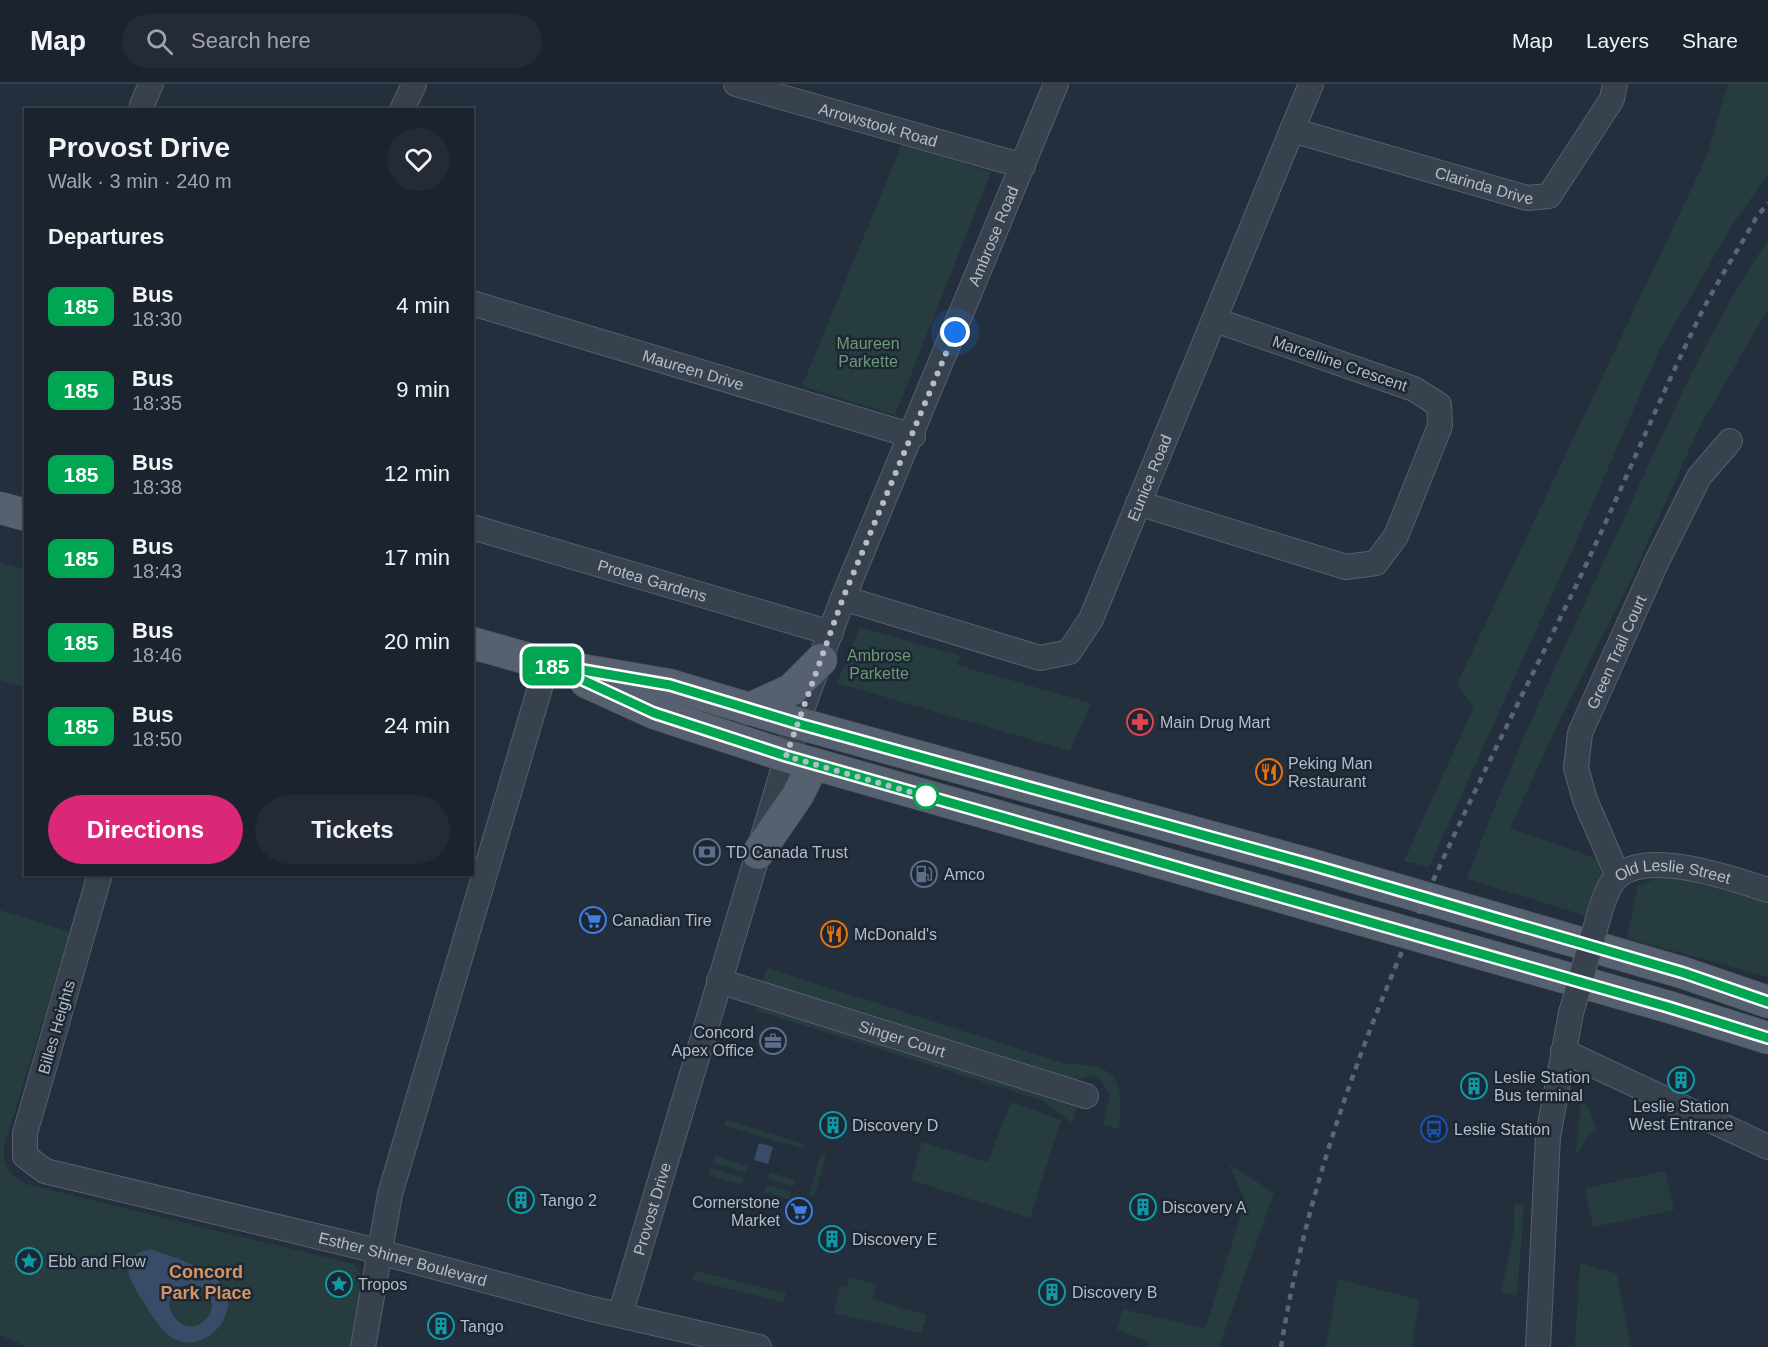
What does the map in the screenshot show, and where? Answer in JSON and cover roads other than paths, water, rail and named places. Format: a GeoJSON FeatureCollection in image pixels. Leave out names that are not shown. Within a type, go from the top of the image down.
{"type":"FeatureCollection","features":[{"type":"Feature","properties":{"kind":"main road"},"geometry":{"type":"LineString","coordinates":[[0,508],[24,514]]}},
{"type":"Feature","properties":{"kind":"main road"},"geometry":{"type":"LineString","coordinates":[[474,644],[548,664],[670,685],[796,723],[1312,865],[1684,973],[1768,1002]]}},
{"type":"Feature","properties":{"kind":"main road"},"geometry":{"type":"LineString","coordinates":[[749,708],[790,690],[826,646]]}},
{"type":"Feature","properties":{"kind":"main road"},"geometry":{"type":"LineString","coordinates":[[548,664],[654,713],[799,760],[1668,1007],[1768,1038]]}},
{"type":"Feature","properties":{"kind":"main road"},"geometry":{"type":"LineString","coordinates":[[758,853],[798,795],[799,760]]}},
{"type":"Feature","properties":{"kind":"street"},"geometry":{"type":"LineString","coordinates":[[403,108],[414,84]]}},
{"type":"Feature","properties":{"kind":"street","name":"Arrowstook Road"},"geometry":{"type":"LineString","coordinates":[[736,84],[1023,166]]}},
{"type":"Feature","properties":{"kind":"street","name":"Ambrose Road"},"geometry":{"type":"LineString","coordinates":[[796,723],[843,598],[913,436],[1056,84]]}},
{"type":"Feature","properties":{"kind":"street","name":"Eunice Road"},"geometry":{"type":"LineString","coordinates":[[843,598],[1040,658],[1069,652],[1091,619],[1311,84]]}},
{"type":"Feature","properties":{"kind":"street","name":"Clarinda Drive"},"geometry":{"type":"LineString","coordinates":[[1292,130],[1527,198],[1549,196],[1612,99],[1616,84]]}},
{"type":"Feature","properties":{"kind":"street","name":"Maureen Drive"},"geometry":{"type":"LineString","coordinates":[[474,304],[913,436]]}},
{"type":"Feature","properties":{"kind":"street","name":"Marcelline Crescent"},"geometry":{"type":"LineString","coordinates":[[1138,503],[1346,567],[1376,563],[1396,536],[1440,426],[1439,405],[1414,389],[1215,320]]}},
{"type":"Feature","properties":{"kind":"street","name":"Green Trail Court"},"geometry":{"type":"LineString","coordinates":[[1618,876],[1585,800],[1576,768],[1580,733],[1657,561],[1694,488],[1730,441]]}},
{"type":"Feature","properties":{"kind":"street","name":"Protea Gardens"},"geometry":{"type":"LineString","coordinates":[[474,528],[826,646]]}},
{"type":"Feature","properties":{"kind":"street"},"geometry":{"type":"LineString","coordinates":[[363,1347],[382,1253],[383,1227],[390,1194],[548,664]]}},
{"type":"Feature","properties":{"kind":"street"},"geometry":{"type":"LineString","coordinates":[[796,723],[799,760]]}},
{"type":"Feature","properties":{"kind":"street","name":"Provost Drive"},"geometry":{"type":"LineString","coordinates":[[620,1315],[758,853]]}},
{"type":"Feature","properties":{"kind":"street","name":"Old Leslie Street"},"geometry":{"type":"LineString","coordinates":[[1538,1347],[1548,1136],[1571,1013],[1597,922],[1618,876],[1641,865],[1680,867],[1768,890]]}},
{"type":"Feature","properties":{"kind":"street","name":"Billes Heights"},"geometry":{"type":"LineString","coordinates":[[45,1171],[25,1156],[25,1133],[99,876]]}},
{"type":"Feature","properties":{"kind":"street","name":"Singer Court"},"geometry":{"type":"LineString","coordinates":[[719,981],[1086,1096]]}},
{"type":"Feature","properties":{"kind":"street"},"geometry":{"type":"LineString","coordinates":[[1563,1052],[1768,1147]]}},
{"type":"Feature","properties":{"kind":"street","name":"Esther Shiner Boulevard"},"geometry":{"type":"LineString","coordinates":[[45,1171],[382,1253],[620,1315],[759,1347]]}},
{"type":"Feature","properties":{"kind":"water"},"geometry":{"type":"Polygon","coordinates":[[[759,1143],[773,1147],[768,1164],[754,1160],[759,1143]]]}},
{"type":"Feature","properties":{"kind":"water"},"geometry":{"type":"Polygon","coordinates":[[[151,1249],[189,1263],[215,1277],[227,1294],[226,1315],[221,1324],[204,1339],[194,1342],[176,1340],[164,1331],[142,1300],[130,1276],[129,1263],[140,1252],[151,1249]],[[190,1284],[177,1289],[171,1297],[170,1306],[173,1315],[179,1322],[188,1326],[198,1325],[211,1312],[209,1296],[196,1285],[190,1284]]]}},
{"type":"Feature","properties":{"kind":"railway"},"geometry":{"type":"LineString","coordinates":[[1281,1347],[1301,1247],[1328,1149],[1361,1053],[1399,958],[1440,865],[1590,557],[1702,312],[1756,218],[1768,203]]}},
{"type":"Feature","properties":{"kind":"place","name":"Main Drug Mart"},"geometry":{"type":"Point","coordinates":[1140,722]}},
{"type":"Feature","properties":{"kind":"place","name":"Peking Man Restaurant"},"geometry":{"type":"Point","coordinates":[1269,772]}},
{"type":"Feature","properties":{"kind":"place","name":"TD Canada Trust"},"geometry":{"type":"Point","coordinates":[707,852]}},
{"type":"Feature","properties":{"kind":"place","name":"Amco"},"geometry":{"type":"Point","coordinates":[924,874]}},
{"type":"Feature","properties":{"kind":"place","name":"Canadian Tire"},"geometry":{"type":"Point","coordinates":[593,920]}},
{"type":"Feature","properties":{"kind":"place","name":"McDonald's"},"geometry":{"type":"Point","coordinates":[834,934]}},
{"type":"Feature","properties":{"kind":"place","name":"Concord Apex Office"},"geometry":{"type":"Point","coordinates":[773,1041]}},
{"type":"Feature","properties":{"kind":"place","name":"Leslie Station West Entrance"},"geometry":{"type":"Point","coordinates":[1681,1080]}},
{"type":"Feature","properties":{"kind":"place","name":"Leslie Station Bus terminal"},"geometry":{"type":"Point","coordinates":[1474,1086]}},
{"type":"Feature","properties":{"kind":"place","name":"Discovery D"},"geometry":{"type":"Point","coordinates":[833,1125]}},
{"type":"Feature","properties":{"kind":"place","name":"Leslie Station"},"geometry":{"type":"Point","coordinates":[1434,1129]}},
{"type":"Feature","properties":{"kind":"place","name":"Tango 2"},"geometry":{"type":"Point","coordinates":[521,1200]}},
{"type":"Feature","properties":{"kind":"place","name":"Discovery A"},"geometry":{"type":"Point","coordinates":[1143,1207]}},
{"type":"Feature","properties":{"kind":"place","name":"Cornerstone Market"},"geometry":{"type":"Point","coordinates":[799,1211]}},
{"type":"Feature","properties":{"kind":"place","name":"Discovery E"},"geometry":{"type":"Point","coordinates":[832,1239]}},
{"type":"Feature","properties":{"kind":"place","name":"Ebb and Flow"},"geometry":{"type":"Point","coordinates":[29,1261]}},
{"type":"Feature","properties":{"kind":"place","name":"Tropos"},"geometry":{"type":"Point","coordinates":[339,1284]}},
{"type":"Feature","properties":{"kind":"place","name":"Discovery B"},"geometry":{"type":"Point","coordinates":[1052,1292]}},
{"type":"Feature","properties":{"kind":"place","name":"Tango"},"geometry":{"type":"Point","coordinates":[441,1326]}},
{"type":"Feature","properties":{"kind":"district","name":"Concord Park Place"},"geometry":{"type":"Point","coordinates":[206,1282]}},
{"type":"Feature","properties":{"kind":"park label","name":"Maureen Parkette"},"geometry":{"type":"Point","coordinates":[868,352]}},
{"type":"Feature","properties":{"kind":"park label","name":"Ambrose Parkette"},"geometry":{"type":"Point","coordinates":[879,664]}}]}
